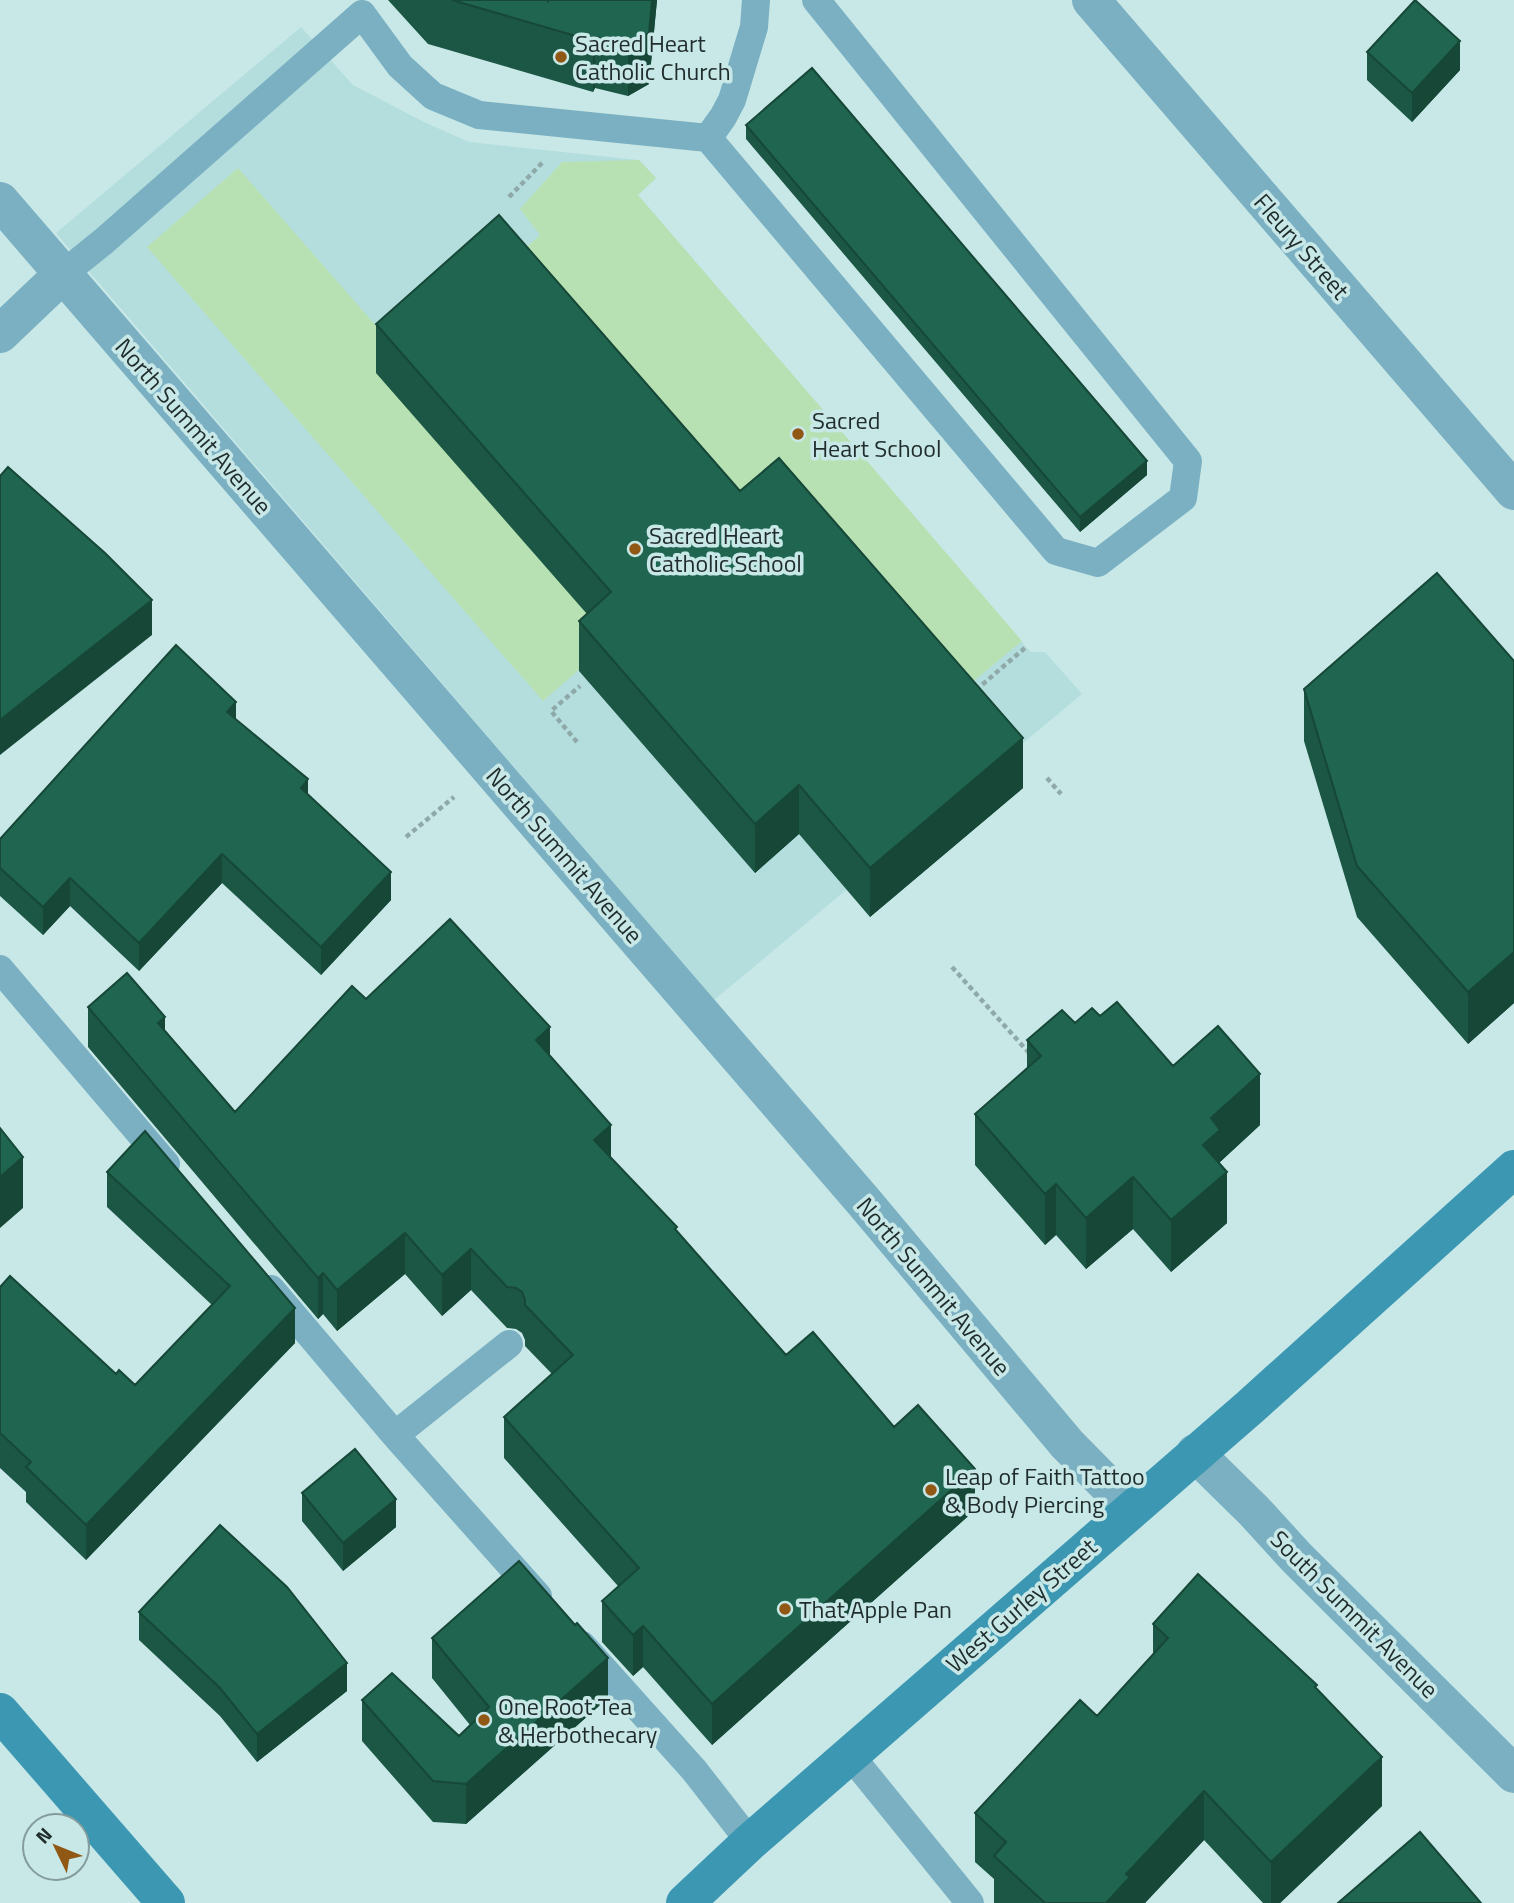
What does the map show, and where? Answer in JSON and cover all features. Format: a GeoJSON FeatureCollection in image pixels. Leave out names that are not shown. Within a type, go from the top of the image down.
{"type":"FeatureCollection","features":[{"type":"Feature","properties":{"kind":"main road","name":"West Gurley Street"},"geometry":{"type":"LineString","coordinates":[[685,1903],[750,1842],[1250,1406],[1514,1169]]}},
{"type":"Feature","properties":{"kind":"main road"},"geometry":{"type":"LineString","coordinates":[[0,1712],[166,1903]]}},
{"type":"Feature","properties":{"kind":"street","name":"Fleury Street"},"geometry":{"type":"LineString","coordinates":[[1091,0],[1514,492]]}},
{"type":"Feature","properties":{"kind":"street","name":"North Summit Avenue"},"geometry":{"type":"LineString","coordinates":[[0,201],[838,1173],[1067,1444],[1131,1509]]}},
{"type":"Feature","properties":{"kind":"street"},"geometry":{"type":"LineString","coordinates":[[0,334],[63,274]]}},
{"type":"Feature","properties":{"kind":"street","name":"South Summit Avenue"},"geometry":{"type":"LineString","coordinates":[[1195,1453],[1514,1774]]}},
{"type":"Feature","properties":{"kind":"lane"},"geometry":{"type":"LineString","coordinates":[[708,138],[732,100],[754,27],[756,0]]}},
{"type":"Feature","properties":{"kind":"lane"},"geometry":{"type":"LineString","coordinates":[[63,274],[362,14],[400,66],[433,96],[479,115],[708,138],[1056,551],[1098,563],[1183,498],[1188,461],[816,0]]}},
{"type":"Feature","properties":{"kind":"lane"},"geometry":{"type":"LineString","coordinates":[[0,969],[178,1179]]}},
{"type":"Feature","properties":{"kind":"lane"},"geometry":{"type":"LineString","coordinates":[[258,1273],[394,1435],[694,1770],[750,1842]]}},
{"type":"Feature","properties":{"kind":"lane"},"geometry":{"type":"LineString","coordinates":[[394,1435],[509,1344]]}},
{"type":"Feature","properties":{"kind":"lane"},"geometry":{"type":"LineString","coordinates":[[850,1755],[970,1903]]}},
{"type":"Feature","properties":{"kind":"path"},"geometry":{"type":"LineString","coordinates":[[509,197],[545,160]]}},
{"type":"Feature","properties":{"kind":"path"},"geometry":{"type":"LineString","coordinates":[[974,692],[1026,647]]}},
{"type":"Feature","properties":{"kind":"path"},"geometry":{"type":"LineString","coordinates":[[577,742],[551,711],[580,686]]}},
{"type":"Feature","properties":{"kind":"path"},"geometry":{"type":"LineString","coordinates":[[1047,778],[1061,794]]}},
{"type":"Feature","properties":{"kind":"path"},"geometry":{"type":"LineString","coordinates":[[952,967],[1033,1058]]}},
{"type":"Feature","properties":{"kind":"shaded area","name":"Sacred Heart Catholic School"},"geometry":{"type":"Polygon","coordinates":[[[301,27],[353,85],[469,142],[639,160],[656,178],[638,195],[1026,647],[1031,652],[1045,652],[1082,694],[714,1000],[56,233],[301,27]]]}},
{"type":"Feature","properties":{"kind":"green space"},"geometry":{"type":"Polygon","coordinates":[[[639,160],[656,178],[638,195],[1022,641],[969,685],[740,541],[503,269],[540,235],[520,209],[562,162],[639,160]]]}},
{"type":"Feature","properties":{"kind":"green space"},"geometry":{"type":"Polygon","coordinates":[[[238,168],[399,352],[611,642],[543,701],[147,247],[238,168]]]}},
{"type":"Feature","properties":{"kind":"building"},"geometry":{"type":"Polygon","coordinates":[[[452,0],[652,0],[649,33],[628,45],[595,37],[593,41],[452,0]]]}},
{"type":"Feature","properties":{"kind":"building"},"geometry":{"type":"Polygon","coordinates":[[[1415,0],[1460,41],[1412,93],[1367,52],[1415,0]]]}},
{"type":"Feature","properties":{"kind":"building"},"geometry":{"type":"Polygon","coordinates":[[[812,68],[1147,461],[1080,517],[746,125],[812,68]]]}},
{"type":"Feature","properties":{"kind":"building"},"geometry":{"type":"Polygon","coordinates":[[[499,215],[740,491],[779,458],[1023,738],[870,868],[799,785],[755,824],[579,621],[611,592],[376,324],[499,215]]]}},
{"type":"Feature","properties":{"kind":"building"},"geometry":{"type":"Polygon","coordinates":[[[8,467],[105,553],[152,600],[0,720],[0,476],[8,467]]]}},
{"type":"Feature","properties":{"kind":"building"},"geometry":{"type":"Polygon","coordinates":[[[1437,573],[1514,661],[1514,952],[1468,992],[1357,866],[1304,689],[1437,573]]]}},
{"type":"Feature","properties":{"kind":"building"},"geometry":{"type":"Polygon","coordinates":[[[176,645],[236,702],[227,712],[308,779],[301,788],[391,872],[321,947],[222,854],[139,943],[70,878],[43,907],[0,868],[0,839],[176,645]]]}},
{"type":"Feature","properties":{"kind":"building"},"geometry":{"type":"Polygon","coordinates":[[[450,919],[550,1027],[536,1040],[611,1125],[594,1140],[677,1227],[675,1229],[786,1355],[813,1332],[894,1427],[918,1405],[975,1469],[712,1704],[643,1626],[633,1635],[602,1601],[639,1568],[504,1417],[573,1355],[525,1305],[522,1292],[507,1287],[471,1249],[442,1275],[405,1233],[337,1290],[323,1273],[318,1278],[88,1007],[127,973],[165,1017],[158,1023],[235,1112],[352,986],[366,999],[450,919]]]}},
{"type":"Feature","properties":{"kind":"building"},"geometry":{"type":"Polygon","coordinates":[[[1117,1002],[1173,1066],[1218,1026],[1260,1074],[1211,1118],[1220,1130],[1203,1145],[1227,1172],[1171,1220],[1133,1177],[1086,1218],[1056,1184],[1045,1194],[975,1114],[1041,1056],[1027,1040],[1062,1010],[1075,1023],[1092,1008],[1100,1016],[1117,1002]]]}},
{"type":"Feature","properties":{"kind":"building"},"geometry":{"type":"Polygon","coordinates":[[[0,1128],[23,1157],[0,1177],[0,1128]]]}},
{"type":"Feature","properties":{"kind":"building"},"geometry":{"type":"Polygon","coordinates":[[[145,1131],[295,1308],[86,1525],[26,1467],[31,1462],[0,1433],[0,1287],[10,1276],[116,1374],[119,1370],[135,1385],[230,1286],[107,1172],[145,1131]]]}},
{"type":"Feature","properties":{"kind":"building"},"geometry":{"type":"Polygon","coordinates":[[[355,1449],[396,1499],[343,1543],[302,1493],[355,1449]]]}},
{"type":"Feature","properties":{"kind":"building"},"geometry":{"type":"Polygon","coordinates":[[[220,1525],[287,1587],[347,1663],[257,1734],[220,1688],[139,1612],[220,1525]]]}},
{"type":"Feature","properties":{"kind":"building"},"geometry":{"type":"Polygon","coordinates":[[[519,1561],[608,1658],[466,1784],[433,1781],[362,1700],[392,1673],[459,1736],[489,1707],[432,1638],[519,1561]]]}},
{"type":"Feature","properties":{"kind":"building"},"geometry":{"type":"Polygon","coordinates":[[[1198,1574],[1317,1685],[1315,1687],[1382,1757],[1271,1862],[1204,1791],[1126,1874],[1130,1877],[1106,1903],[1045,1903],[994,1856],[1006,1842],[975,1813],[1080,1700],[1097,1716],[1168,1638],[1153,1624],[1198,1574]]]}},
{"type":"Feature","properties":{"kind":"building"},"geometry":{"type":"Polygon","coordinates":[[[1420,1832],[1481,1903],[1338,1903],[1420,1832]]]}},
{"type":"Feature","properties":{"kind":"place","name":"Sacred Heart Catholic Church"},"geometry":{"type":"Point","coordinates":[561,57]}},
{"type":"Feature","properties":{"kind":"place","name":"Sacred Heart School"},"geometry":{"type":"Point","coordinates":[798,434]}},
{"type":"Feature","properties":{"kind":"place","name":"Sacred Heart Catholic School"},"geometry":{"type":"Point","coordinates":[635,549]}},
{"type":"Feature","properties":{"kind":"place","name":"Leap of Faith Tattoo & Body Piercing"},"geometry":{"type":"Point","coordinates":[931,1490]}},
{"type":"Feature","properties":{"kind":"place","name":"That Apple Pan"},"geometry":{"type":"Point","coordinates":[785,1609]}},
{"type":"Feature","properties":{"kind":"place","name":"One Root Tea & Herbothecary"},"geometry":{"type":"Point","coordinates":[484,1720]}}]}
